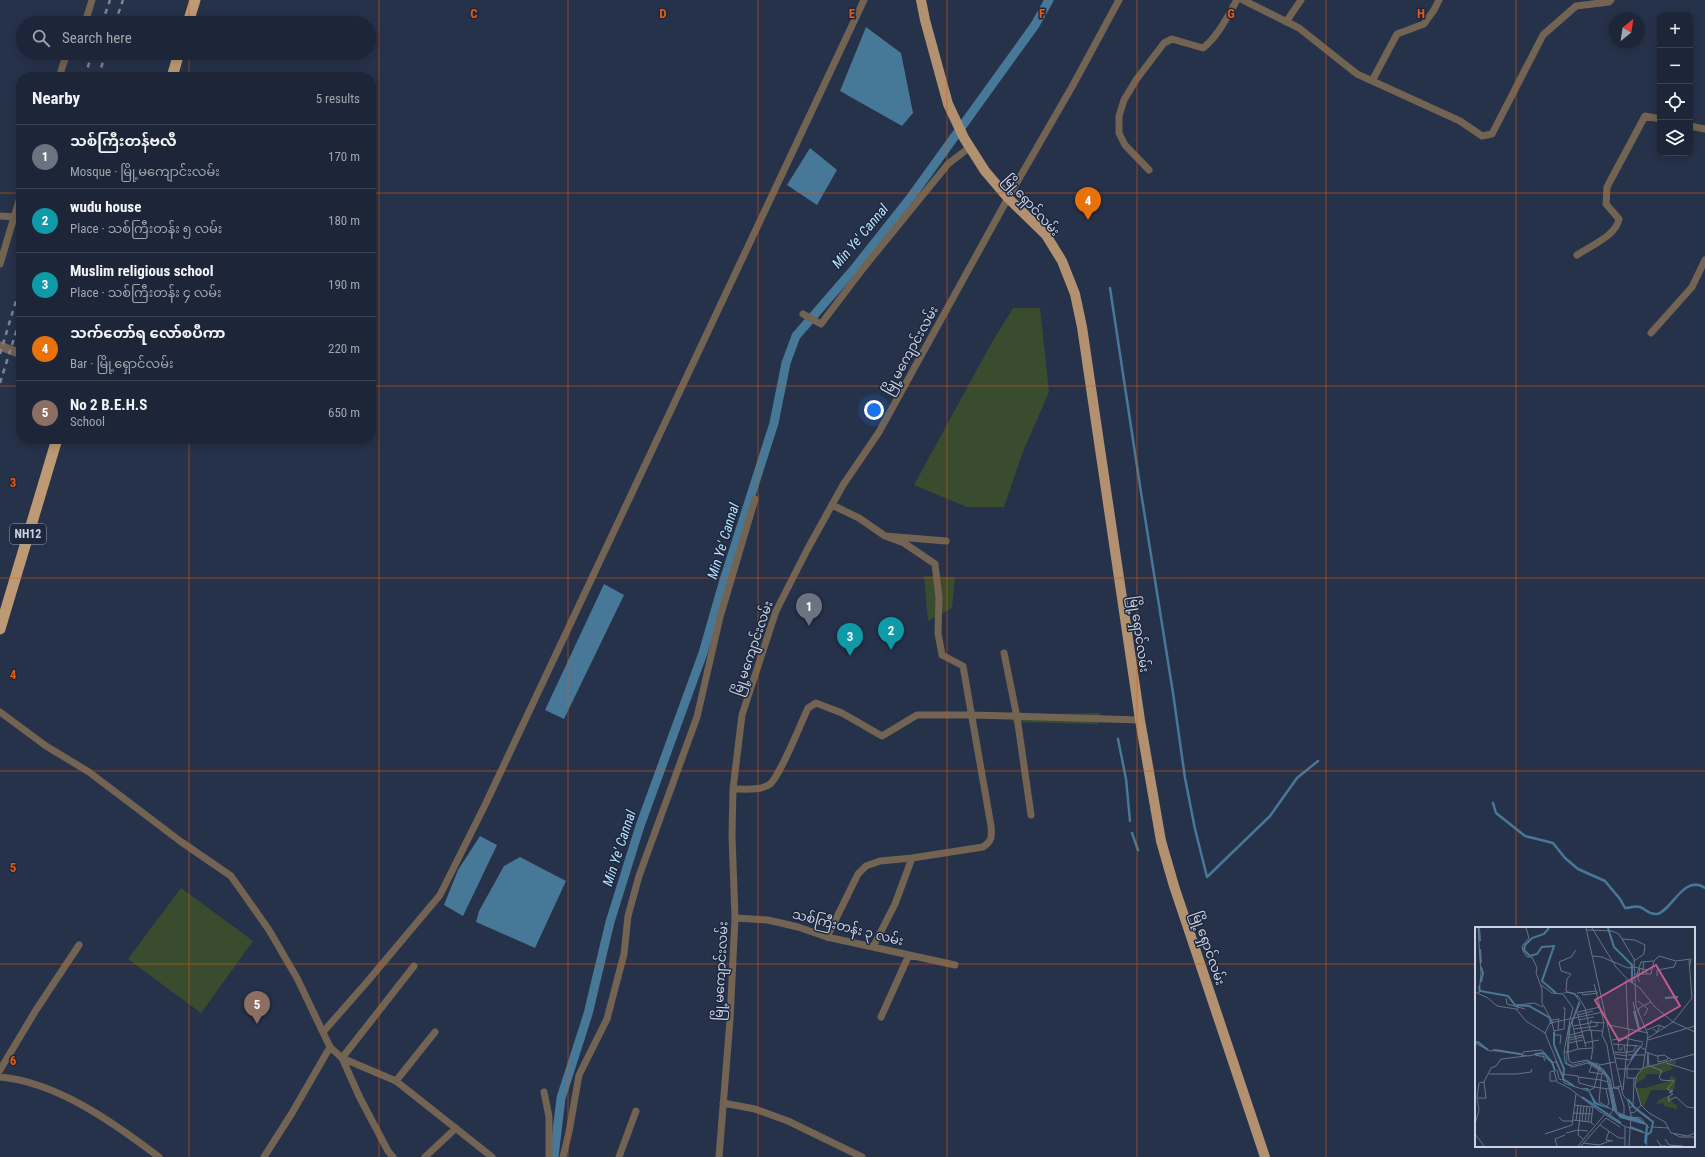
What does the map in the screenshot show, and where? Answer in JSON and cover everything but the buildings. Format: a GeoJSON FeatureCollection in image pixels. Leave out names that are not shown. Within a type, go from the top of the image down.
{"type":"FeatureCollection","features":[{"type":"Feature","properties":{"kind":"highway"},"geometry":{"type":"LineString","coordinates":[[190,16],[195,0]]}},
{"type":"Feature","properties":{"kind":"highway"},"geometry":{"type":"LineString","coordinates":[[173,72],[177,60]]}},
{"type":"Feature","properties":{"kind":"highway","name":"NH12"},"geometry":{"type":"LineString","coordinates":[[0,629],[56,444]]}},
{"type":"Feature","properties":{"kind":"main road","name":"မြို့ရှောင်လမ်း"},"geometry":{"type":"LineString","coordinates":[[921,0],[948,104],[964,138],[985,171],[1008,198],[1046,235],[1062,261],[1075,294],[1083,334],[1140,720],[1161,841],[1174,886],[1266,1157]]}},
{"type":"Feature","properties":{"kind":"street"},"geometry":{"type":"LineString","coordinates":[[87,16],[92,0]]}},
{"type":"Feature","properties":{"kind":"street"},"geometry":{"type":"LineString","coordinates":[[324,1031],[368,982],[440,895],[486,803],[864,0]]}},
{"type":"Feature","properties":{"kind":"street","name":"မြို့မကျောင်းလမ်း"},"geometry":{"type":"LineString","coordinates":[[719,1157],[730,1020],[735,918],[732,836],[733,789],[742,715],[776,611],[832,505],[879,432],[1008,198],[1073,86],[1119,0]]}},
{"type":"Feature","properties":{"kind":"street"},"geometry":{"type":"LineString","coordinates":[[1150,170],[1133,154],[1119,133],[1119,116],[1124,100],[1140,74],[1164,43],[1172,39],[1203,48],[1212,40],[1222,26],[1237,0]]}},
{"type":"Feature","properties":{"kind":"street"},"geometry":{"type":"LineString","coordinates":[[1243,0],[1299,28],[1357,74],[1460,121],[1482,136],[1492,134],[1543,35],[1576,6],[1609,2],[1611,0]]}},
{"type":"Feature","properties":{"kind":"street"},"geometry":{"type":"LineString","coordinates":[[1286,22],[1301,0]]}},
{"type":"Feature","properties":{"kind":"street"},"geometry":{"type":"LineString","coordinates":[[1372,81],[1397,34],[1424,24],[1439,0]]}},
{"type":"Feature","properties":{"kind":"street"},"geometry":{"type":"LineString","coordinates":[[60,72],[64,60]]}},
{"type":"Feature","properties":{"kind":"street"},"geometry":{"type":"LineString","coordinates":[[1576,255],[1604,238],[1618,227],[1619,219],[1606,204],[1607,187],[1645,116],[1657,119]]}},
{"type":"Feature","properties":{"kind":"street"},"geometry":{"type":"LineString","coordinates":[[1693,127],[1705,129]]}},
{"type":"Feature","properties":{"kind":"street"},"geometry":{"type":"LineString","coordinates":[[803,314],[821,324],[870,260],[948,164],[970,147]]}},
{"type":"Feature","properties":{"kind":"street"},"geometry":{"type":"LineString","coordinates":[[0,264],[16,213]]}},
{"type":"Feature","properties":{"kind":"street"},"geometry":{"type":"LineString","coordinates":[[0,216],[15,217]]}},
{"type":"Feature","properties":{"kind":"street"},"geometry":{"type":"LineString","coordinates":[[1651,333],[1692,287],[1705,260]]}},
{"type":"Feature","properties":{"kind":"street"},"geometry":{"type":"LineString","coordinates":[[0,346],[16,352]]}},
{"type":"Feature","properties":{"kind":"street"},"geometry":{"type":"LineString","coordinates":[[563,1157],[579,1075],[607,1019],[624,954],[628,916],[639,876],[697,717],[720,617],[755,499]]}},
{"type":"Feature","properties":{"kind":"street"},"geometry":{"type":"LineString","coordinates":[[828,937],[858,874],[866,866],[880,861],[912,858],[982,847],[989,843],[992,838],[963,666],[942,655],[938,633],[939,598],[935,564],[904,543],[886,536],[860,518],[832,505]]}},
{"type":"Feature","properties":{"kind":"street"},"geometry":{"type":"LineString","coordinates":[[886,536],[946,541]]}},
{"type":"Feature","properties":{"kind":"street"},"geometry":{"type":"LineString","coordinates":[[1004,652],[1017,717],[1031,815]]}},
{"type":"Feature","properties":{"kind":"street"},"geometry":{"type":"LineString","coordinates":[[733,789],[763,787],[771,784],[778,773],[808,708],[816,703],[842,713],[882,736],[917,715],[972,715],[1140,720]]}},
{"type":"Feature","properties":{"kind":"street"},"geometry":{"type":"LineString","coordinates":[[0,712],[46,746],[89,772],[180,841],[231,876],[240,886],[297,978],[324,1031],[330,1047],[342,1058],[396,1080],[492,1157]]}},
{"type":"Feature","properties":{"kind":"street"},"geometry":{"type":"LineString","coordinates":[[873,947],[895,904],[912,858]]}},
{"type":"Feature","properties":{"kind":"street","name":"သစ်ကြီးတန်း ၃ လမ်း"},"geometry":{"type":"LineString","coordinates":[[735,918],[768,920],[798,927],[828,937],[955,965]]}},
{"type":"Feature","properties":{"kind":"street"},"geometry":{"type":"LineString","coordinates":[[0,1070],[36,1010],[79,944]]}},
{"type":"Feature","properties":{"kind":"street"},"geometry":{"type":"LineString","coordinates":[[882,1017],[909,955]]}},
{"type":"Feature","properties":{"kind":"street"},"geometry":{"type":"LineString","coordinates":[[342,1058],[414,966]]}},
{"type":"Feature","properties":{"kind":"street"},"geometry":{"type":"LineString","coordinates":[[396,1080],[435,1032]]}},
{"type":"Feature","properties":{"kind":"street"},"geometry":{"type":"LineString","coordinates":[[264,1157],[292,1113],[330,1047]]}},
{"type":"Feature","properties":{"kind":"street"},"geometry":{"type":"LineString","coordinates":[[342,1058],[360,1098],[388,1151],[393,1157]]}},
{"type":"Feature","properties":{"kind":"street"},"geometry":{"type":"LineString","coordinates":[[0,1077],[18,1078],[71,1099],[104,1119],[159,1157]]}},
{"type":"Feature","properties":{"kind":"street"},"geometry":{"type":"LineString","coordinates":[[544,1092],[549,1116],[549,1157]]}},
{"type":"Feature","properties":{"kind":"street"},"geometry":{"type":"LineString","coordinates":[[723,1103],[755,1110],[788,1121],[862,1157]]}},
{"type":"Feature","properties":{"kind":"street"},"geometry":{"type":"LineString","coordinates":[[619,1157],[636,1111]]}},
{"type":"Feature","properties":{"kind":"street"},"geometry":{"type":"LineString","coordinates":[[425,1157],[456,1128]]}},
{"type":"Feature","properties":{"kind":"green space"},"geometry":{"type":"Polygon","coordinates":[[[1013,308],[1040,308],[1049,392],[1022,454],[1004,507],[967,507],[914,485],[991,344],[1013,308]]]}},
{"type":"Feature","properties":{"kind":"green space"},"geometry":{"type":"Polygon","coordinates":[[[924,576],[955,577],[952,608],[928,621],[924,576]]]}},
{"type":"Feature","properties":{"kind":"green space"},"geometry":{"type":"Polygon","coordinates":[[[1010,712],[1050,714],[1100,713],[1098,724],[1013,722],[1010,712]]]}},
{"type":"Feature","properties":{"kind":"green space"},"geometry":{"type":"Polygon","coordinates":[[[181,888],[253,941],[201,1013],[128,959],[181,888]]]}},
{"type":"Feature","properties":{"kind":"water"},"geometry":{"type":"Polygon","coordinates":[[[866,27],[901,53],[913,113],[902,126],[840,91],[866,27]]]}},
{"type":"Feature","properties":{"kind":"water"},"geometry":{"type":"Polygon","coordinates":[[[810,148],[837,170],[817,205],[787,185],[810,148]]]}},
{"type":"Feature","properties":{"kind":"water"},"geometry":{"type":"Polygon","coordinates":[[[604,584],[624,595],[564,719],[545,710],[604,584]]]}},
{"type":"Feature","properties":{"kind":"water"},"geometry":{"type":"Polygon","coordinates":[[[480,836],[497,845],[463,916],[444,905],[458,870],[480,836]]]}},
{"type":"Feature","properties":{"kind":"water"},"geometry":{"type":"Polygon","coordinates":[[[520,857],[566,881],[535,948],[476,922],[479,911],[504,866],[520,857]]]}},
{"type":"Feature","properties":{"kind":"waterway","name":"Min Ye' Cannal"},"geometry":{"type":"LineString","coordinates":[[554,1157],[561,1098],[588,1014],[610,922],[640,826],[703,653],[724,580],[774,423],[786,363],[796,336],[854,269],[911,197],[1035,25],[1049,0]]}},
{"type":"Feature","properties":{"kind":"waterway"},"geometry":{"type":"LineString","coordinates":[[1110,288],[1185,778],[1195,829],[1207,877],[1270,816],[1297,778],[1318,761]]}},
{"type":"Feature","properties":{"kind":"waterway"},"geometry":{"type":"LineString","coordinates":[[1118,739],[1126,779],[1130,821]]}},
{"type":"Feature","properties":{"kind":"waterway"},"geometry":{"type":"LineString","coordinates":[[1493,803],[1496,813],[1525,836],[1553,843],[1565,858],[1578,869],[1605,881],[1620,899],[1625,908],[1638,906],[1650,913],[1657,914],[1662,912],[1684,889],[1691,885],[1697,885],[1705,888]]}},
{"type":"Feature","properties":{"kind":"waterway"},"geometry":{"type":"LineString","coordinates":[[1132,833],[1138,850]]}},
{"type":"Feature","properties":{"kind":"railway"},"geometry":{"type":"LineString","coordinates":[[104,16],[110,0]]}},
{"type":"Feature","properties":{"kind":"railway"},"geometry":{"type":"LineString","coordinates":[[117,16],[123,0]]}},
{"type":"Feature","properties":{"kind":"railway"},"geometry":{"type":"LineString","coordinates":[[86,72],[90,60]]}},
{"type":"Feature","properties":{"kind":"railway"},"geometry":{"type":"LineString","coordinates":[[100,72],[104,60]]}},
{"type":"Feature","properties":{"kind":"railway"},"geometry":{"type":"LineString","coordinates":[[0,354],[16,301]]}},
{"type":"Feature","properties":{"kind":"railway"},"geometry":{"type":"LineString","coordinates":[[0,383],[16,332]]}},
{"type":"Feature","properties":{"kind":"place","name":"သက်တော်ရ လော်စပီကာ"},"geometry":{"type":"Point","coordinates":[1088,220]}},
{"type":"Feature","properties":{"kind":"place","name":"သစ်ကြီးတန်ဗလီ"},"geometry":{"type":"Point","coordinates":[809,626]}},
{"type":"Feature","properties":{"kind":"place","name":"wudu house"},"geometry":{"type":"Point","coordinates":[891,650]}},
{"type":"Feature","properties":{"kind":"place","name":"Muslim religious school"},"geometry":{"type":"Point","coordinates":[850,656]}},
{"type":"Feature","properties":{"kind":"place","name":"No 2 B.E.H.S"},"geometry":{"type":"Point","coordinates":[257,1024]}}]}
